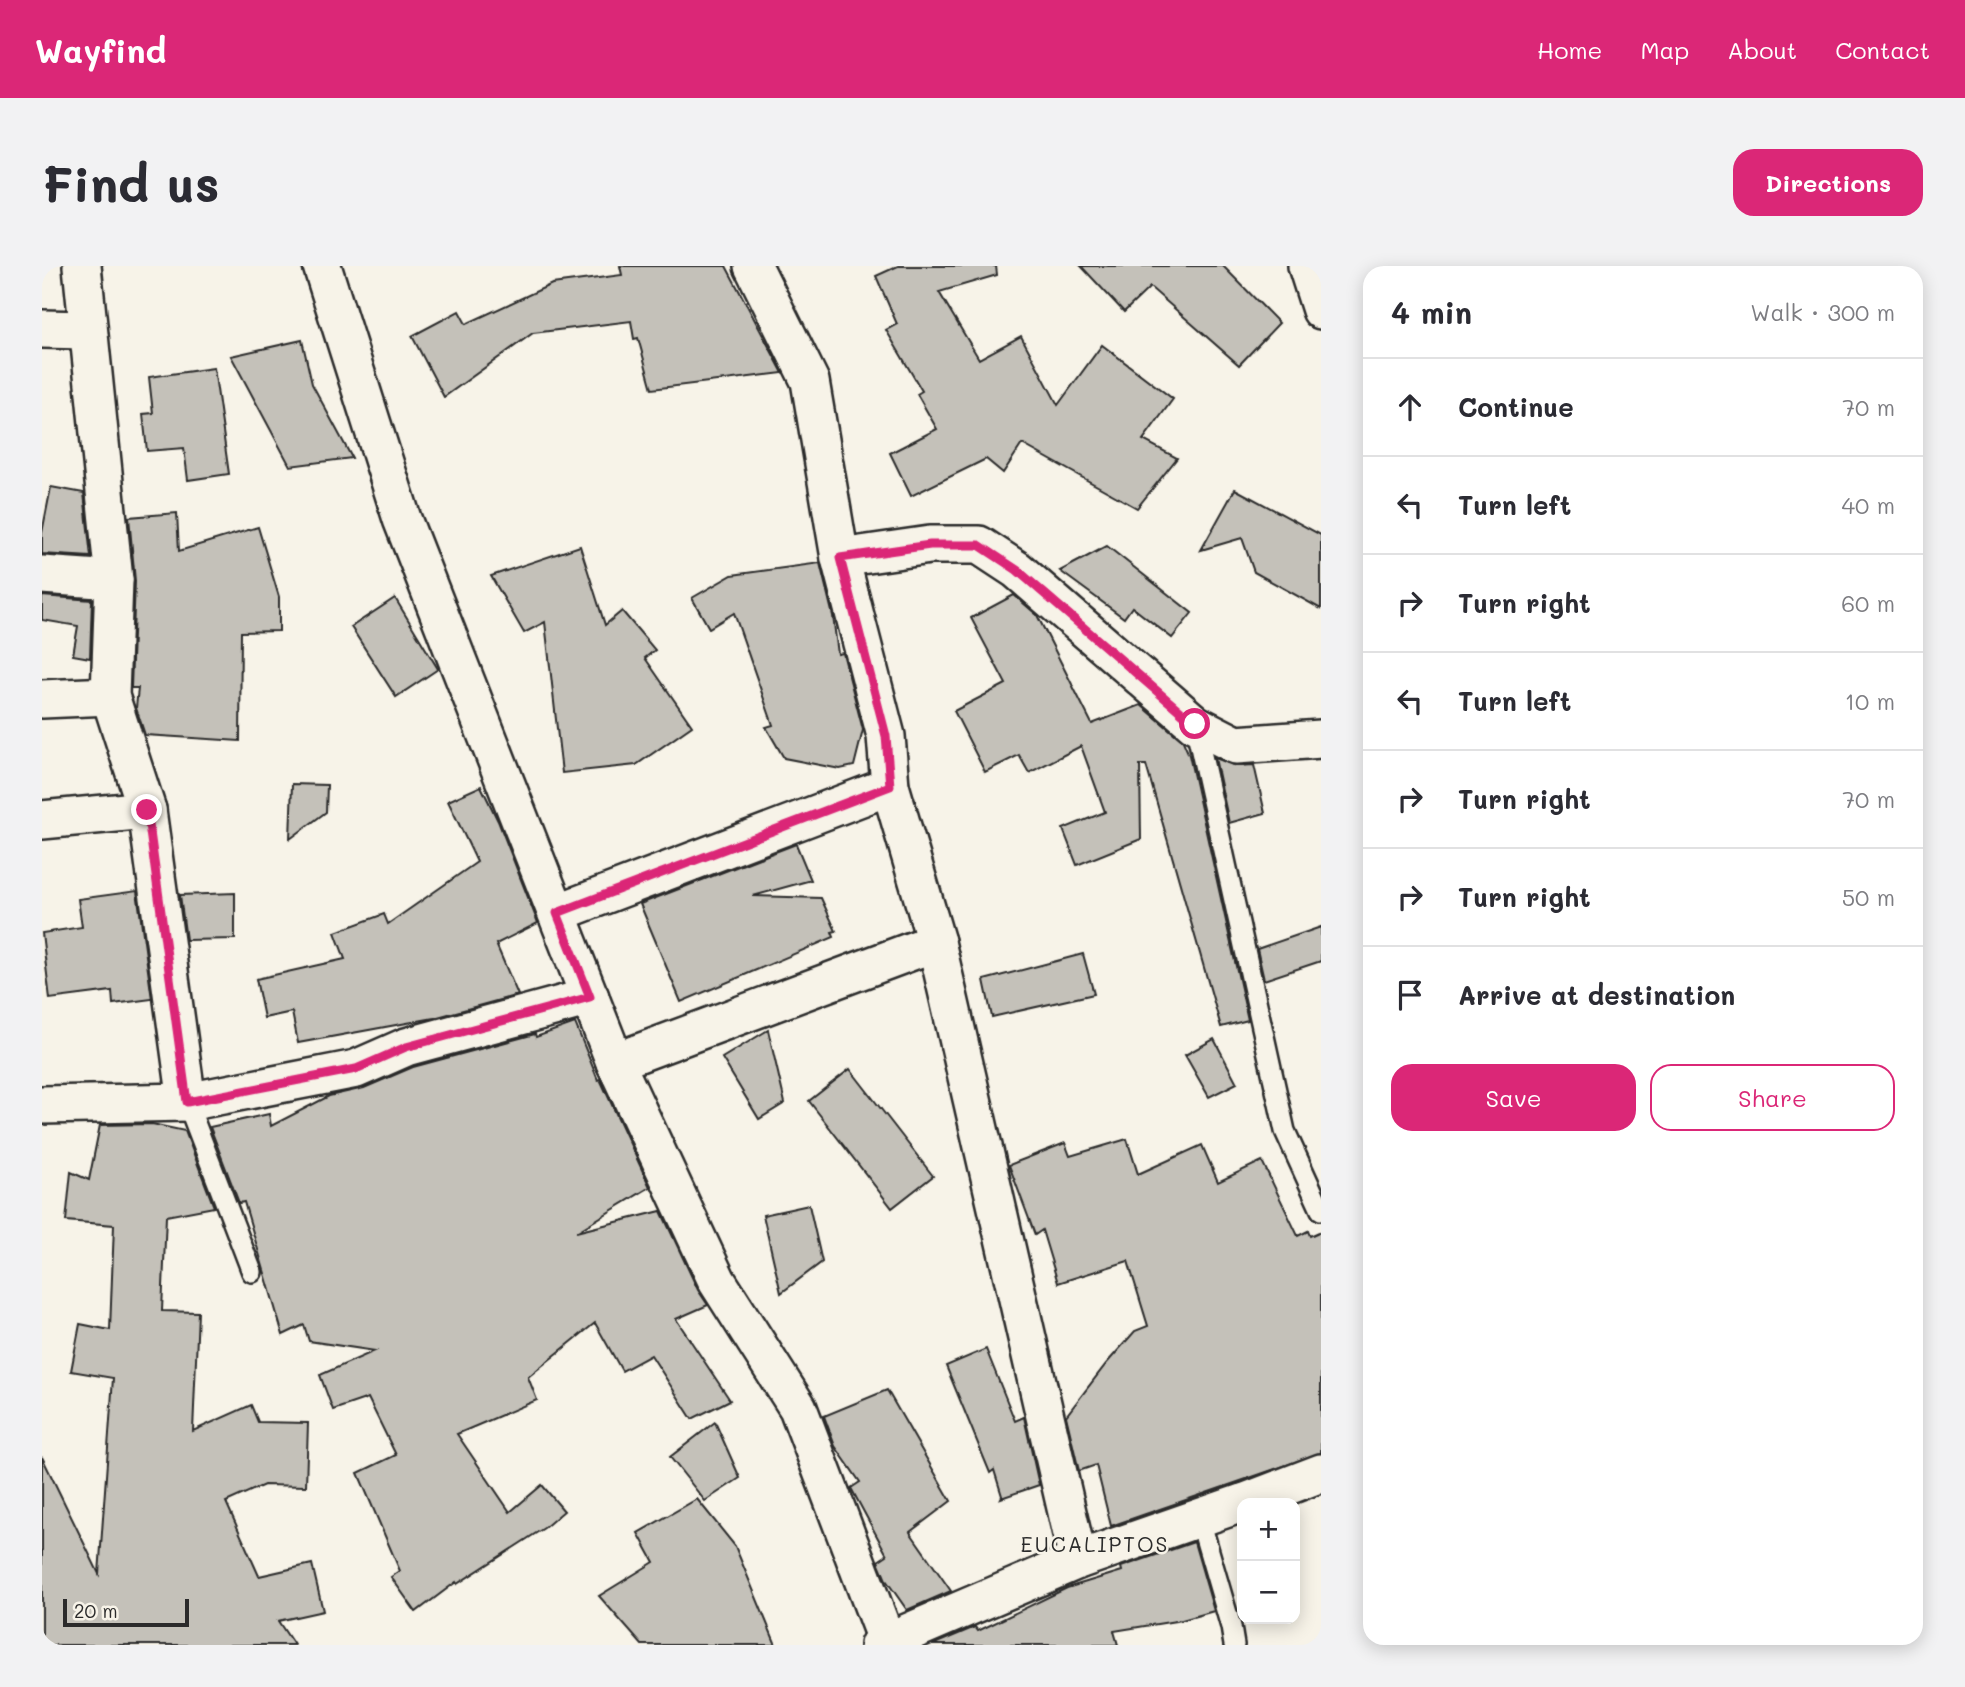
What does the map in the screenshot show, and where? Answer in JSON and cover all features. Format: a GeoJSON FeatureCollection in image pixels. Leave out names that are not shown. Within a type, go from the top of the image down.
{"type":"FeatureCollection","features":[{"type":"Feature","properties":{"kind":"street"},"geometry":{"type":"LineString","coordinates":[[82,266],[114,580],[110,696],[147,810],[187,1102]]}},
{"type":"Feature","properties":{"kind":"street"},"geometry":{"type":"LineString","coordinates":[[321,266],[402,519],[615,1062],[717,1281],[798,1408],[884,1643],[1078,1560],[1237,1505]]}},
{"type":"Feature","properties":{"kind":"street"},"geometry":{"type":"LineString","coordinates":[[753,266],[810,381],[840,558],[886,736],[890,786],[936,942],[1078,1560]]}},
{"type":"Feature","properties":{"kind":"street"},"geometry":{"type":"LineString","coordinates":[[1307,266],[1321,310]]}},
{"type":"Feature","properties":{"kind":"street"},"geometry":{"type":"LineString","coordinates":[[42,329],[87,330]]}},
{"type":"Feature","properties":{"kind":"street"},"geometry":{"type":"LineString","coordinates":[[840,558],[930,545],[979,545],[1017,570],[1195,724],[1236,746],[1321,739]]}},
{"type":"Feature","properties":{"kind":"street"},"geometry":{"type":"LineString","coordinates":[[42,575],[114,580]]}},
{"type":"Feature","properties":{"kind":"street"},"geometry":{"type":"LineString","coordinates":[[42,699],[110,696]]}},
{"type":"Feature","properties":{"kind":"street"},"geometry":{"type":"LineString","coordinates":[[557,913],[890,786]]}},
{"type":"Feature","properties":{"kind":"street"},"geometry":{"type":"LineString","coordinates":[[42,820],[147,810]]}},
{"type":"Feature","properties":{"kind":"street"},"geometry":{"type":"LineString","coordinates":[[615,1062],[936,942]]}},
{"type":"Feature","properties":{"kind":"street"},"geometry":{"type":"LineString","coordinates":[[42,1105],[187,1102],[356,1069],[406,1047],[590,997]]}},
{"type":"Feature","properties":{"kind":"street"},"geometry":{"type":"LineString","coordinates":[[1256,1498],[1321,1473]]}},
{"type":"Feature","properties":{"kind":"lane"},"geometry":{"type":"LineString","coordinates":[[1195,724],[1285,1131],[1321,1210]]}},
{"type":"Feature","properties":{"kind":"lane"},"geometry":{"type":"LineString","coordinates":[[187,1102],[252,1272]]}},
{"type":"Feature","properties":{"kind":"lane"},"geometry":{"type":"LineString","coordinates":[[1200,1520],[1234,1645]]}},
{"type":"Feature","properties":{"kind":"building"},"geometry":{"type":"Polygon","coordinates":[[[620,266],[726,266],[783,373],[652,389],[638,338],[634,339],[631,321],[533,333],[444,397],[412,336],[459,311],[466,324],[552,284],[622,275],[620,266]]]}},
{"type":"Feature","properties":{"kind":"building"},"geometry":{"type":"Polygon","coordinates":[[[898,266],[996,266],[997,275],[939,292],[979,359],[1021,336],[1058,405],[1102,345],[1173,399],[1143,440],[1177,458],[1137,508],[1022,444],[1003,473],[986,459],[911,496],[890,453],[937,429],[917,394],[922,391],[886,330],[897,324],[876,276],[898,266]]]}},
{"type":"Feature","properties":{"kind":"building"},"geometry":{"type":"Polygon","coordinates":[[[1081,266],[1223,266],[1279,323],[1239,365],[1150,287],[1124,312],[1081,266]]]}},
{"type":"Feature","properties":{"kind":"building"},"geometry":{"type":"Polygon","coordinates":[[[302,340],[312,384],[352,458],[290,466],[231,356],[302,340]]]}},
{"type":"Feature","properties":{"kind":"building"},"geometry":{"type":"Polygon","coordinates":[[[214,368],[229,474],[188,480],[184,448],[147,451],[143,414],[153,413],[149,377],[214,368]]]}},
{"type":"Feature","properties":{"kind":"building"},"geometry":{"type":"Polygon","coordinates":[[[51,487],[84,493],[91,557],[42,554],[42,533],[51,487]]]}},
{"type":"Feature","properties":{"kind":"building"},"geometry":{"type":"Polygon","coordinates":[[[1235,489],[1321,535],[1321,609],[1254,572],[1242,538],[1201,550],[1235,489]]]}},
{"type":"Feature","properties":{"kind":"building"},"geometry":{"type":"Polygon","coordinates":[[[177,513],[179,551],[258,527],[279,597],[279,631],[241,632],[240,741],[145,735],[136,708],[138,688],[131,688],[135,581],[129,517],[177,513]]]}},
{"type":"Feature","properties":{"kind":"building"},"geometry":{"type":"Polygon","coordinates":[[[580,546],[605,625],[622,611],[655,650],[645,658],[692,726],[636,765],[562,773],[545,622],[524,633],[491,576],[580,546]]]}},
{"type":"Feature","properties":{"kind":"building"},"geometry":{"type":"Polygon","coordinates":[[[1107,546],[1192,613],[1172,638],[1132,607],[1124,618],[1060,571],[1107,546]]]}},
{"type":"Feature","properties":{"kind":"building"},"geometry":{"type":"Polygon","coordinates":[[[820,563],[833,616],[838,654],[843,653],[863,730],[854,766],[840,769],[784,758],[766,727],[773,725],[734,613],[709,628],[692,598],[732,575],[820,563]]]}},
{"type":"Feature","properties":{"kind":"building"},"geometry":{"type":"Polygon","coordinates":[[[1014,595],[1037,615],[1092,724],[1141,705],[1183,741],[1189,755],[1248,1020],[1221,1027],[1146,765],[1140,765],[1141,839],[1077,865],[1063,829],[1105,812],[1081,746],[1029,773],[1019,755],[985,772],[954,711],[1006,684],[971,618],[1014,595]]]}},
{"type":"Feature","properties":{"kind":"building"},"geometry":{"type":"Polygon","coordinates":[[[42,596],[92,600],[90,658],[73,655],[78,626],[42,620],[42,596]]]}},
{"type":"Feature","properties":{"kind":"building"},"geometry":{"type":"Polygon","coordinates":[[[395,598],[438,669],[396,697],[351,627],[395,598]]]}},
{"type":"Feature","properties":{"kind":"building"},"geometry":{"type":"Polygon","coordinates":[[[1215,758],[1237,766],[1254,765],[1265,813],[1229,823],[1215,758]]]}},
{"type":"Feature","properties":{"kind":"building"},"geometry":{"type":"Polygon","coordinates":[[[292,784],[327,785],[326,812],[290,839],[292,784]]]}},
{"type":"Feature","properties":{"kind":"building"},"geometry":{"type":"Polygon","coordinates":[[[481,786],[498,821],[538,923],[496,944],[518,995],[434,1018],[298,1043],[292,1012],[264,1018],[256,979],[345,959],[335,932],[384,914],[388,924],[477,862],[448,801],[481,786]]]}},
{"type":"Feature","properties":{"kind":"building"},"geometry":{"type":"Polygon","coordinates":[[[796,844],[811,880],[753,896],[821,898],[836,931],[832,932],[834,937],[681,1002],[640,904],[796,844]]]}},
{"type":"Feature","properties":{"kind":"building"},"geometry":{"type":"Polygon","coordinates":[[[137,891],[152,999],[113,1004],[112,991],[50,999],[42,933],[82,927],[78,899],[137,891]]]}},
{"type":"Feature","properties":{"kind":"building"},"geometry":{"type":"Polygon","coordinates":[[[235,893],[235,939],[186,940],[180,895],[235,893]]]}},
{"type":"Feature","properties":{"kind":"building"},"geometry":{"type":"Polygon","coordinates":[[[1321,927],[1321,961],[1264,980],[1257,949],[1321,927]]]}},
{"type":"Feature","properties":{"kind":"building"},"geometry":{"type":"Polygon","coordinates":[[[1083,954],[1094,994],[992,1017],[984,980],[1083,954]]]}},
{"type":"Feature","properties":{"kind":"building"},"geometry":{"type":"Polygon","coordinates":[[[575,1023],[598,1080],[600,1079],[650,1187],[576,1232],[661,1211],[698,1290],[708,1305],[676,1319],[730,1400],[692,1419],[651,1355],[622,1371],[595,1323],[528,1377],[537,1400],[457,1434],[510,1512],[542,1485],[564,1511],[544,1528],[457,1584],[456,1582],[416,1612],[391,1577],[400,1571],[358,1473],[396,1455],[368,1398],[333,1410],[320,1375],[375,1351],[309,1341],[304,1325],[283,1335],[244,1202],[239,1203],[210,1127],[269,1114],[271,1126],[329,1096],[364,1088],[413,1067],[535,1034],[536,1037],[575,1023]]]}},
{"type":"Feature","properties":{"kind":"building"},"geometry":{"type":"Polygon","coordinates":[[[768,1030],[785,1103],[759,1119],[722,1058],[768,1030]]]}},
{"type":"Feature","properties":{"kind":"building"},"geometry":{"type":"Polygon","coordinates":[[[1214,1039],[1237,1083],[1209,1097],[1185,1055],[1214,1039]]]}},
{"type":"Feature","properties":{"kind":"building"},"geometry":{"type":"Polygon","coordinates":[[[850,1069],[933,1176],[892,1208],[809,1101],[850,1069]]]}},
{"type":"Feature","properties":{"kind":"building"},"geometry":{"type":"Polygon","coordinates":[[[152,1124],[185,1131],[214,1207],[166,1216],[162,1311],[198,1312],[193,1431],[251,1405],[258,1422],[308,1423],[306,1486],[264,1485],[226,1502],[259,1576],[312,1564],[323,1611],[278,1621],[294,1645],[42,1645],[42,1457],[99,1574],[113,1378],[71,1371],[80,1324],[110,1330],[114,1225],[66,1221],[71,1172],[89,1180],[100,1125],[152,1124]]]}},
{"type":"Feature","properties":{"kind":"building"},"geometry":{"type":"Polygon","coordinates":[[[1127,1139],[1138,1174],[1202,1145],[1218,1182],[1262,1161],[1298,1236],[1308,1231],[1310,1236],[1321,1231],[1321,1453],[1111,1526],[1096,1465],[1079,1471],[1066,1416],[1135,1331],[1148,1326],[1128,1261],[1058,1283],[1042,1230],[1035,1235],[1009,1165],[1065,1143],[1070,1156],[1127,1139]]]}},
{"type":"Feature","properties":{"kind":"building"},"geometry":{"type":"Polygon","coordinates":[[[809,1205],[822,1262],[781,1293],[763,1215],[809,1205]]]}},
{"type":"Feature","properties":{"kind":"building"},"geometry":{"type":"Polygon","coordinates":[[[986,1349],[1015,1421],[1024,1417],[1039,1485],[1001,1498],[994,1470],[990,1473],[946,1366],[986,1349]]]}},
{"type":"Feature","properties":{"kind":"building"},"geometry":{"type":"Polygon","coordinates":[[[887,1390],[951,1501],[910,1532],[951,1591],[907,1610],[886,1580],[878,1561],[887,1555],[851,1488],[860,1482],[835,1446],[824,1416],[887,1390]]]}},
{"type":"Feature","properties":{"kind":"building"},"geometry":{"type":"Polygon","coordinates":[[[715,1422],[740,1478],[705,1501],[670,1457],[715,1422]]]}},
{"type":"Feature","properties":{"kind":"building"},"geometry":{"type":"Polygon","coordinates":[[[697,1499],[735,1546],[776,1645],[642,1645],[599,1596],[654,1562],[638,1533],[697,1499]]]}},
{"type":"Feature","properties":{"kind":"building"},"geometry":{"type":"Polygon","coordinates":[[[1194,1542],[1214,1611],[1182,1620],[1114,1631],[1118,1645],[932,1645],[975,1627],[978,1631],[1067,1588],[1122,1571],[1121,1567],[1194,1542]]]}},
{"type":"Feature","properties":{"kind":"district","name":"EUCALIPTOS"},"geometry":{"type":"Point","coordinates":[1095,1543]}},
{"type":"Feature","properties":{"kind":"route"},"geometry":{"type":"LineString","coordinates":[[147,810],[187,1102],[356,1069],[406,1047],[590,997],[557,913],[890,786],[886,736],[840,558],[930,545],[979,545],[1017,570],[1195,724]]}}]}
